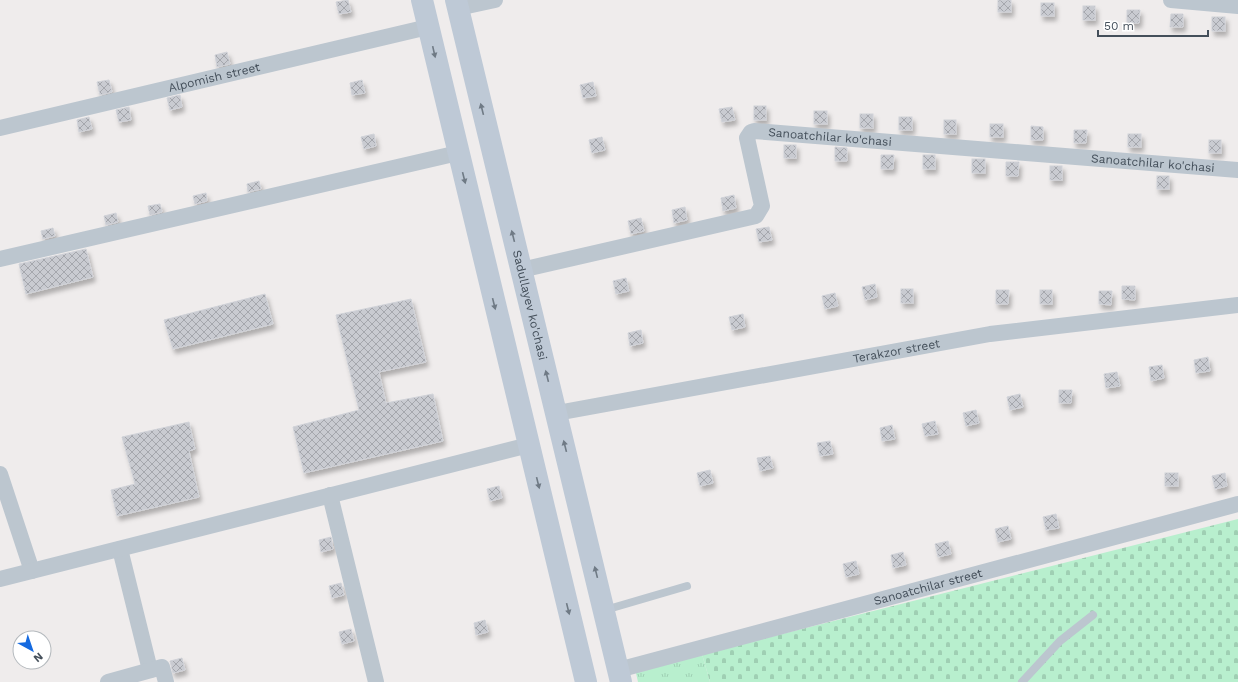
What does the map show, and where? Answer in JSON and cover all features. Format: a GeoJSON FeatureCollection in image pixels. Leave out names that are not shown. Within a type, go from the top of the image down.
{"type":"FeatureCollection","features":[{"type":"Feature","properties":{"kind":"main road"},"geometry":{"type":"LineString","coordinates":[[422,0],[586,682]]}},
{"type":"Feature","properties":{"kind":"main road","name":"Sadullayev ko'chasi"},"geometry":{"type":"LineString","coordinates":[[457,4],[620,676]]}},
{"type":"Feature","properties":{"kind":"main road"},"geometry":{"type":"LineString","coordinates":[[575,636],[607,620]]}},
{"type":"Feature","properties":{"kind":"street"},"geometry":{"type":"LineString","coordinates":[[457,4],[495,0]]}},
{"type":"Feature","properties":{"kind":"street"},"geometry":{"type":"LineString","coordinates":[[1171,0],[1238,6]]}},
{"type":"Feature","properties":{"kind":"street","name":"Alpomish street"},"geometry":{"type":"LineString","coordinates":[[0,128],[428,27]]}},
{"type":"Feature","properties":{"kind":"street","name":"Sanoatchilar ko'chasi"},"geometry":{"type":"LineString","coordinates":[[521,270],[756,216],[762,206],[747,138],[751,132],[754,131],[1238,170]]}},
{"type":"Feature","properties":{"kind":"street"},"geometry":{"type":"LineString","coordinates":[[0,259],[458,154]]}},
{"type":"Feature","properties":{"kind":"street","name":"Terakzor street"},"geometry":{"type":"LineString","coordinates":[[557,413],[990,334],[1238,305]]}},
{"type":"Feature","properties":{"kind":"street"},"geometry":{"type":"LineString","coordinates":[[0,579],[529,445]]}},
{"type":"Feature","properties":{"kind":"street"},"geometry":{"type":"LineString","coordinates":[[0,474],[32,571]]}},
{"type":"Feature","properties":{"kind":"street"},"geometry":{"type":"LineString","coordinates":[[330,495],[376,682]]}},
{"type":"Feature","properties":{"kind":"street","name":"Sanoatchilar street"},"geometry":{"type":"LineString","coordinates":[[620,676],[1238,504]]}},
{"type":"Feature","properties":{"kind":"street"},"geometry":{"type":"LineString","coordinates":[[120,549],[150,670]]}},
{"type":"Feature","properties":{"kind":"street"},"geometry":{"type":"LineString","coordinates":[[108,682],[162,667],[166,682]]}},
{"type":"Feature","properties":{"kind":"lane"},"geometry":{"type":"LineString","coordinates":[[607,620],[687,586]]}},
{"type":"Feature","properties":{"kind":"lane"},"geometry":{"type":"LineString","coordinates":[[1022,682],[1060,642],[1093,615]]}},
{"type":"Feature","properties":{"kind":"green space"},"geometry":{"type":"Polygon","coordinates":[[[1238,519],[1238,682],[710,682],[702,654],[1238,519]]]}},
{"type":"Feature","properties":{"kind":"green space"},"geometry":{"type":"Polygon","coordinates":[[[702,654],[710,682],[638,682],[636,673],[702,654]]]}},
{"type":"Feature","properties":{"kind":"building"},"geometry":{"type":"Polygon","coordinates":[[[348,0],[351,12],[339,14],[336,2],[348,0]]]}},
{"type":"Feature","properties":{"kind":"building"},"geometry":{"type":"Polygon","coordinates":[[[998,0],[1011,0],[1011,12],[998,12],[998,0]]]}},
{"type":"Feature","properties":{"kind":"building"},"geometry":{"type":"Polygon","coordinates":[[[1041,3],[1054,3],[1054,16],[1041,16],[1041,3]]]}},
{"type":"Feature","properties":{"kind":"building"},"geometry":{"type":"Polygon","coordinates":[[[1083,6],[1095,6],[1095,20],[1083,20],[1083,6]]]}},
{"type":"Feature","properties":{"kind":"building"},"geometry":{"type":"Polygon","coordinates":[[[1127,10],[1140,10],[1139,23],[1127,23],[1127,10]]]}},
{"type":"Feature","properties":{"kind":"building"},"geometry":{"type":"Polygon","coordinates":[[[1171,14],[1183,14],[1183,27],[1170,27],[1171,14]]]}},
{"type":"Feature","properties":{"kind":"building"},"geometry":{"type":"Polygon","coordinates":[[[1212,17],[1225,17],[1225,31],[1212,31],[1212,17]]]}},
{"type":"Feature","properties":{"kind":"building"},"geometry":{"type":"Polygon","coordinates":[[[227,52],[230,64],[217,67],[215,55],[227,52]]]}},
{"type":"Feature","properties":{"kind":"building"},"geometry":{"type":"Polygon","coordinates":[[[109,80],[112,92],[100,95],[97,82],[109,80]]]}},
{"type":"Feature","properties":{"kind":"building"},"geometry":{"type":"Polygon","coordinates":[[[362,80],[365,93],[352,95],[350,83],[362,80]]]}},
{"type":"Feature","properties":{"kind":"building"},"geometry":{"type":"Polygon","coordinates":[[[593,82],[596,96],[583,98],[580,85],[593,82]]]}},
{"type":"Feature","properties":{"kind":"building"},"geometry":{"type":"Polygon","coordinates":[[[180,95],[182,107],[170,110],[167,98],[180,95]]]}},
{"type":"Feature","properties":{"kind":"building"},"geometry":{"type":"Polygon","coordinates":[[[754,106],[766,106],[766,120],[754,120],[754,106]]]}},
{"type":"Feature","properties":{"kind":"building"},"geometry":{"type":"Polygon","coordinates":[[[129,107],[131,120],[119,122],[116,110],[129,107]]]}},
{"type":"Feature","properties":{"kind":"building"},"geometry":{"type":"Polygon","coordinates":[[[732,107],[735,120],[722,122],[719,109],[732,107]]]}},
{"type":"Feature","properties":{"kind":"building"},"geometry":{"type":"Polygon","coordinates":[[[814,111],[827,111],[827,124],[814,124],[814,111]]]}},
{"type":"Feature","properties":{"kind":"building"},"geometry":{"type":"Polygon","coordinates":[[[860,114],[873,114],[873,128],[860,128],[860,114]]]}},
{"type":"Feature","properties":{"kind":"building"},"geometry":{"type":"Polygon","coordinates":[[[89,117],[92,129],[79,132],[77,120],[89,117]]]}},
{"type":"Feature","properties":{"kind":"building"},"geometry":{"type":"Polygon","coordinates":[[[899,117],[912,117],[912,130],[899,130],[899,117]]]}},
{"type":"Feature","properties":{"kind":"building"},"geometry":{"type":"Polygon","coordinates":[[[944,120],[956,120],[956,134],[944,134],[944,120]]]}},
{"type":"Feature","properties":{"kind":"building"},"geometry":{"type":"Polygon","coordinates":[[[990,124],[1003,124],[1003,137],[990,137],[990,124]]]}},
{"type":"Feature","properties":{"kind":"building"},"geometry":{"type":"Polygon","coordinates":[[[1031,126],[1043,127],[1043,140],[1031,140],[1031,126]]]}},
{"type":"Feature","properties":{"kind":"building"},"geometry":{"type":"Polygon","coordinates":[[[1074,130],[1087,130],[1086,143],[1074,143],[1074,130]]]}},
{"type":"Feature","properties":{"kind":"building"},"geometry":{"type":"Polygon","coordinates":[[[374,134],[376,146],[364,149],[361,137],[374,134]]]}},
{"type":"Feature","properties":{"kind":"building"},"geometry":{"type":"Polygon","coordinates":[[[1128,134],[1141,134],[1141,147],[1128,147],[1128,134]]]}},
{"type":"Feature","properties":{"kind":"building"},"geometry":{"type":"Polygon","coordinates":[[[602,137],[605,150],[592,153],[589,140],[602,137]]]}},
{"type":"Feature","properties":{"kind":"building"},"geometry":{"type":"Polygon","coordinates":[[[1209,140],[1221,140],[1221,153],[1209,153],[1209,140]]]}},
{"type":"Feature","properties":{"kind":"building"},"geometry":{"type":"Polygon","coordinates":[[[784,145],[796,145],[796,158],[784,158],[784,145]]]}},
{"type":"Feature","properties":{"kind":"building"},"geometry":{"type":"Polygon","coordinates":[[[835,147],[847,148],[847,161],[835,161],[835,147]]]}},
{"type":"Feature","properties":{"kind":"building"},"geometry":{"type":"Polygon","coordinates":[[[881,155],[894,155],[893,169],[881,169],[881,155]]]}},
{"type":"Feature","properties":{"kind":"building"},"geometry":{"type":"Polygon","coordinates":[[[923,155],[935,155],[935,169],[923,169],[923,155]]]}},
{"type":"Feature","properties":{"kind":"building"},"geometry":{"type":"Polygon","coordinates":[[[972,159],[985,159],[985,173],[972,173],[972,159]]]}},
{"type":"Feature","properties":{"kind":"building"},"geometry":{"type":"Polygon","coordinates":[[[1006,162],[1019,162],[1018,176],[1006,176],[1006,162]]]}},
{"type":"Feature","properties":{"kind":"building"},"geometry":{"type":"Polygon","coordinates":[[[1050,166],[1062,166],[1062,180],[1050,180],[1050,166]]]}},
{"type":"Feature","properties":{"kind":"building"},"geometry":{"type":"Polygon","coordinates":[[[1157,176],[1169,176],[1169,189],[1157,189],[1157,176]]]}},
{"type":"Feature","properties":{"kind":"building"},"geometry":{"type":"Polygon","coordinates":[[[259,181],[261,189],[248,192],[247,184],[259,181]]]}},
{"type":"Feature","properties":{"kind":"building"},"geometry":{"type":"Polygon","coordinates":[[[206,193],[207,201],[195,204],[193,196],[206,193]]]}},
{"type":"Feature","properties":{"kind":"building"},"geometry":{"type":"Polygon","coordinates":[[[734,195],[736,208],[723,211],[721,198],[734,195]]]}},
{"type":"Feature","properties":{"kind":"building"},"geometry":{"type":"Polygon","coordinates":[[[160,204],[162,212],[150,215],[148,206],[160,204]]]}},
{"type":"Feature","properties":{"kind":"building"},"geometry":{"type":"Polygon","coordinates":[[[685,207],[687,220],[674,223],[672,210],[685,207]]]}},
{"type":"Feature","properties":{"kind":"building"},"geometry":{"type":"Polygon","coordinates":[[[116,213],[118,222],[106,225],[104,216],[116,213]]]}},
{"type":"Feature","properties":{"kind":"building"},"geometry":{"type":"Polygon","coordinates":[[[641,218],[644,231],[631,234],[628,221],[641,218]]]}},
{"type":"Feature","properties":{"kind":"building"},"geometry":{"type":"Polygon","coordinates":[[[769,227],[772,240],[759,242],[756,229],[769,227]]]}},
{"type":"Feature","properties":{"kind":"building"},"geometry":{"type":"Polygon","coordinates":[[[53,228],[55,236],[43,239],[41,231],[53,228]]]}},
{"type":"Feature","properties":{"kind":"building"},"geometry":{"type":"Polygon","coordinates":[[[86,249],[93,277],[26,294],[19,264],[86,249]]]}},
{"type":"Feature","properties":{"kind":"building"},"geometry":{"type":"Polygon","coordinates":[[[626,278],[629,291],[616,294],[613,281],[626,278]]]}},
{"type":"Feature","properties":{"kind":"building"},"geometry":{"type":"Polygon","coordinates":[[[875,284],[877,297],[865,300],[862,287],[875,284]]]}},
{"type":"Feature","properties":{"kind":"building"},"geometry":{"type":"Polygon","coordinates":[[[1122,286],[1135,286],[1135,300],[1122,299],[1122,286]]]}},
{"type":"Feature","properties":{"kind":"building"},"geometry":{"type":"Polygon","coordinates":[[[901,289],[913,289],[913,303],[901,303],[901,289]]]}},
{"type":"Feature","properties":{"kind":"building"},"geometry":{"type":"Polygon","coordinates":[[[996,290],[1009,290],[1008,304],[996,304],[996,290]]]}},
{"type":"Feature","properties":{"kind":"building"},"geometry":{"type":"Polygon","coordinates":[[[1040,290],[1052,290],[1052,304],[1040,304],[1040,290]]]}},
{"type":"Feature","properties":{"kind":"building"},"geometry":{"type":"Polygon","coordinates":[[[1099,291],[1112,291],[1111,305],[1099,304],[1099,291]]]}},
{"type":"Feature","properties":{"kind":"building"},"geometry":{"type":"Polygon","coordinates":[[[835,293],[838,306],[825,309],[822,296],[835,293]]]}},
{"type":"Feature","properties":{"kind":"building"},"geometry":{"type":"Polygon","coordinates":[[[265,294],[273,324],[173,349],[164,320],[265,294]]]}},
{"type":"Feature","properties":{"kind":"building"},"geometry":{"type":"Polygon","coordinates":[[[411,299],[426,362],[379,372],[386,403],[433,394],[443,441],[304,473],[293,427],[359,410],[336,315],[411,299]]]}},
{"type":"Feature","properties":{"kind":"building"},"geometry":{"type":"Polygon","coordinates":[[[743,314],[745,327],[732,330],[729,317],[743,314]]]}},
{"type":"Feature","properties":{"kind":"building"},"geometry":{"type":"Polygon","coordinates":[[[641,330],[643,343],[630,346],[628,333],[641,330]]]}},
{"type":"Feature","properties":{"kind":"building"},"geometry":{"type":"Polygon","coordinates":[[[1208,357],[1210,371],[1196,373],[1194,360],[1208,357]]]}},
{"type":"Feature","properties":{"kind":"building"},"geometry":{"type":"Polygon","coordinates":[[[1162,365],[1164,378],[1151,381],[1149,367],[1162,365]]]}},
{"type":"Feature","properties":{"kind":"building"},"geometry":{"type":"Polygon","coordinates":[[[1117,372],[1120,386],[1106,388],[1104,374],[1117,372]]]}},
{"type":"Feature","properties":{"kind":"building"},"geometry":{"type":"Polygon","coordinates":[[[1059,390],[1072,390],[1071,403],[1059,403],[1059,390]]]}},
{"type":"Feature","properties":{"kind":"building"},"geometry":{"type":"Polygon","coordinates":[[[1020,394],[1023,407],[1010,410],[1007,397],[1020,394]]]}},
{"type":"Feature","properties":{"kind":"building"},"geometry":{"type":"Polygon","coordinates":[[[976,410],[979,423],[966,426],[963,413],[976,410]]]}},
{"type":"Feature","properties":{"kind":"building"},"geometry":{"type":"Polygon","coordinates":[[[935,421],[938,434],[925,436],[922,424],[935,421]]]}},
{"type":"Feature","properties":{"kind":"building"},"geometry":{"type":"Polygon","coordinates":[[[189,422],[195,449],[189,451],[199,497],[117,516],[111,490],[135,484],[122,437],[189,422]]]}},
{"type":"Feature","properties":{"kind":"building"},"geometry":{"type":"Polygon","coordinates":[[[892,425],[895,439],[882,441],[880,428],[892,425]]]}},
{"type":"Feature","properties":{"kind":"building"},"geometry":{"type":"Polygon","coordinates":[[[830,441],[833,454],[820,456],[817,443],[830,441]]]}},
{"type":"Feature","properties":{"kind":"building"},"geometry":{"type":"Polygon","coordinates":[[[770,456],[773,468],[760,471],[757,458],[770,456]]]}},
{"type":"Feature","properties":{"kind":"building"},"geometry":{"type":"Polygon","coordinates":[[[710,470],[713,483],[700,486],[697,473],[710,470]]]}},
{"type":"Feature","properties":{"kind":"building"},"geometry":{"type":"Polygon","coordinates":[[[1165,473],[1178,473],[1178,486],[1165,486],[1165,473]]]}},
{"type":"Feature","properties":{"kind":"building"},"geometry":{"type":"Polygon","coordinates":[[[1225,473],[1227,486],[1215,489],[1212,476],[1225,473]]]}},
{"type":"Feature","properties":{"kind":"building"},"geometry":{"type":"Polygon","coordinates":[[[499,486],[502,498],[490,501],[487,489],[499,486]]]}},
{"type":"Feature","properties":{"kind":"building"},"geometry":{"type":"Polygon","coordinates":[[[1056,514],[1059,528],[1046,530],[1043,517],[1056,514]]]}},
{"type":"Feature","properties":{"kind":"building"},"geometry":{"type":"Polygon","coordinates":[[[1008,526],[1011,539],[998,542],[995,529],[1008,526]]]}},
{"type":"Feature","properties":{"kind":"building"},"geometry":{"type":"Polygon","coordinates":[[[331,537],[333,549],[321,552],[319,540],[331,537]]]}},
{"type":"Feature","properties":{"kind":"building"},"geometry":{"type":"Polygon","coordinates":[[[948,541],[951,554],[938,557],[935,544],[948,541]]]}},
{"type":"Feature","properties":{"kind":"building"},"geometry":{"type":"Polygon","coordinates":[[[903,552],[906,565],[893,568],[891,555],[903,552]]]}},
{"type":"Feature","properties":{"kind":"building"},"geometry":{"type":"Polygon","coordinates":[[[856,561],[859,574],[846,577],[843,564],[856,561]]]}},
{"type":"Feature","properties":{"kind":"building"},"geometry":{"type":"Polygon","coordinates":[[[341,583],[344,595],[332,598],[329,586],[341,583]]]}},
{"type":"Feature","properties":{"kind":"building"},"geometry":{"type":"Polygon","coordinates":[[[485,620],[488,632],[476,635],[474,623],[485,620]]]}},
{"type":"Feature","properties":{"kind":"building"},"geometry":{"type":"Polygon","coordinates":[[[351,629],[354,641],[342,644],[339,632],[351,629]]]}},
{"type":"Feature","properties":{"kind":"building"},"geometry":{"type":"Polygon","coordinates":[[[182,658],[185,670],[173,673],[170,661],[182,658]]]}}]}
